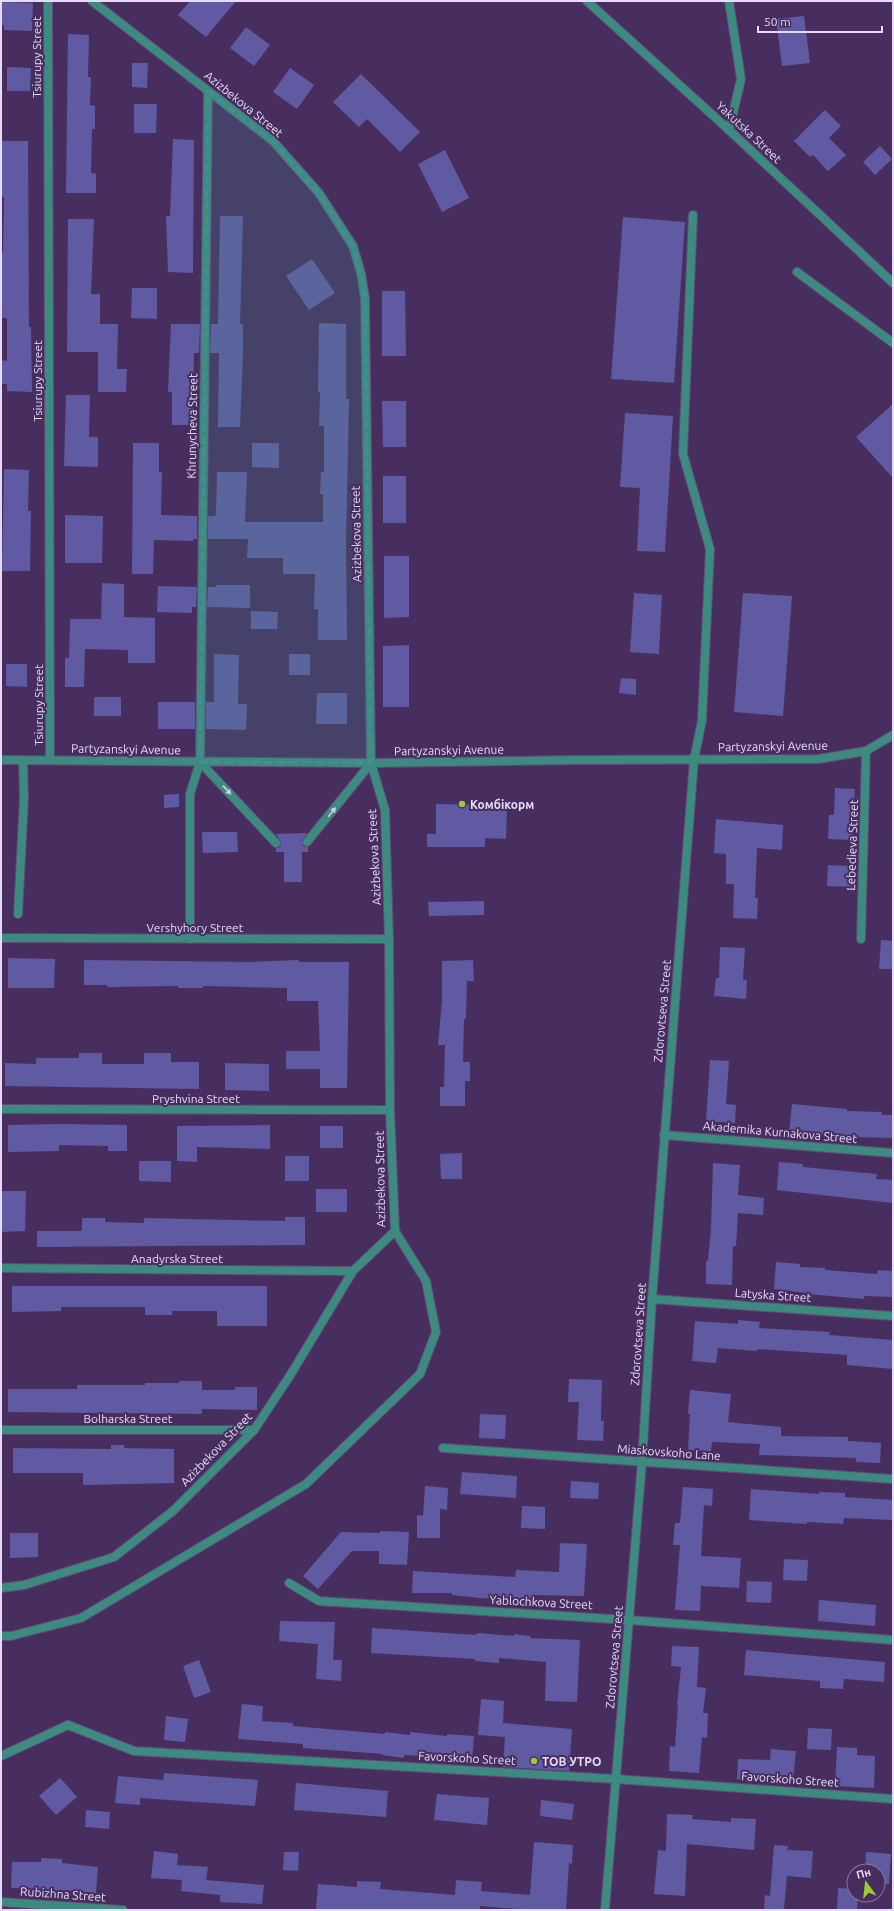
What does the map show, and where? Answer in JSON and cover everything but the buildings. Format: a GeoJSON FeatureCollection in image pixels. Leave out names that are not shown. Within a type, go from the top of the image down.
{"type":"FeatureCollection","features":[{"type":"Feature","properties":{"kind":"street","name":"Tsiurupy Street"},"geometry":{"type":"LineString","coordinates":[[48,1],[50,760]]}},
{"type":"Feature","properties":{"kind":"street","name":"Azizbekova Street"},"geometry":{"type":"LineString","coordinates":[[1,1588],[24,1585],[114,1557],[173,1511],[254,1430],[291,1374],[353,1271],[394,1231],[390,1110],[389,939],[386,810],[371,763],[365,298],[361,273],[353,246],[319,193],[273,141],[92,1]]}},
{"type":"Feature","properties":{"kind":"street","name":"Yakutska Street"},"geometry":{"type":"LineString","coordinates":[[587,1],[729,130],[893,283]]}},
{"type":"Feature","properties":{"kind":"street"},"geometry":{"type":"LineString","coordinates":[[729,1],[741,80],[729,130]]}},
{"type":"Feature","properties":{"kind":"street","name":"Khrunycheva Street"},"geometry":{"type":"LineString","coordinates":[[190,939],[190,794],[200,762],[208,91]]}},
{"type":"Feature","properties":{"kind":"street","name":"Zdorovtseva Street"},"geometry":{"type":"LineString","coordinates":[[605,1910],[642,1462],[664,1135],[694,760],[702,720],[710,549],[683,454],[692,215]]}},
{"type":"Feature","properties":{"kind":"street"},"geometry":{"type":"LineString","coordinates":[[797,272],[893,343]]}},
{"type":"Feature","properties":{"kind":"street","name":"Partyzanskyi Avenue"},"geometry":{"type":"LineString","coordinates":[[1,760],[371,763],[819,759],[866,751],[893,735]]}},
{"type":"Feature","properties":{"kind":"street","name":"Lebedieva Street"},"geometry":{"type":"LineString","coordinates":[[861,939],[866,751]]}},
{"type":"Feature","properties":{"kind":"street"},"geometry":{"type":"LineString","coordinates":[[18,914],[24,799],[23,760]]}},
{"type":"Feature","properties":{"kind":"street"},"geometry":{"type":"LineString","coordinates":[[200,762],[276,843]]}},
{"type":"Feature","properties":{"kind":"street"},"geometry":{"type":"LineString","coordinates":[[308,842],[371,763]]}},
{"type":"Feature","properties":{"kind":"street","name":"Vershyhory Street"},"geometry":{"type":"LineString","coordinates":[[1,938],[389,939]]}},
{"type":"Feature","properties":{"kind":"street","name":"Pryshvina Street"},"geometry":{"type":"LineString","coordinates":[[1,1109],[390,1110]]}},
{"type":"Feature","properties":{"kind":"street","name":"Akademika Kurnakova Street"},"geometry":{"type":"LineString","coordinates":[[664,1135],[893,1153]]}},
{"type":"Feature","properties":{"kind":"street"},"geometry":{"type":"LineString","coordinates":[[1,1636],[11,1636],[80,1618],[306,1484],[420,1374],[436,1332],[426,1281],[394,1231]]}},
{"type":"Feature","properties":{"kind":"street","name":"Anadyrska Street"},"geometry":{"type":"LineString","coordinates":[[1,1268],[353,1271]]}},
{"type":"Feature","properties":{"kind":"street","name":"Latyska Street"},"geometry":{"type":"LineString","coordinates":[[652,1299],[893,1316]]}},
{"type":"Feature","properties":{"kind":"street","name":"Bolharska Street"},"geometry":{"type":"LineString","coordinates":[[1,1430],[254,1430]]}},
{"type":"Feature","properties":{"kind":"street","name":"Miaskovskoho Lane"},"geometry":{"type":"LineString","coordinates":[[443,1448],[893,1479]]}},
{"type":"Feature","properties":{"kind":"street","name":"Yablochkova Street"},"geometry":{"type":"LineString","coordinates":[[289,1583],[319,1601],[629,1620],[893,1640]]}},
{"type":"Feature","properties":{"kind":"street","name":"Favorskoho Street"},"geometry":{"type":"LineString","coordinates":[[1,1756],[68,1725],[134,1751],[616,1779],[893,1799]]}},
{"type":"Feature","properties":{"kind":"street","name":"Rubizhna Street"},"geometry":{"type":"LineString","coordinates":[[1,1902],[123,1910]]}},
{"type":"Feature","properties":{"kind":"highlighted area"},"geometry":{"type":"Polygon","coordinates":[[[208,91],[273,141],[319,193],[353,246],[361,273],[365,298],[371,763],[200,762],[208,91]]]}},
{"type":"Feature","properties":{"kind":"place","name":"Комбікорм"},"geometry":{"type":"Point","coordinates":[462,804]}},
{"type":"Feature","properties":{"kind":"place","name":"ТОВ УТРО"},"geometry":{"type":"Point","coordinates":[534,1761]}}]}
